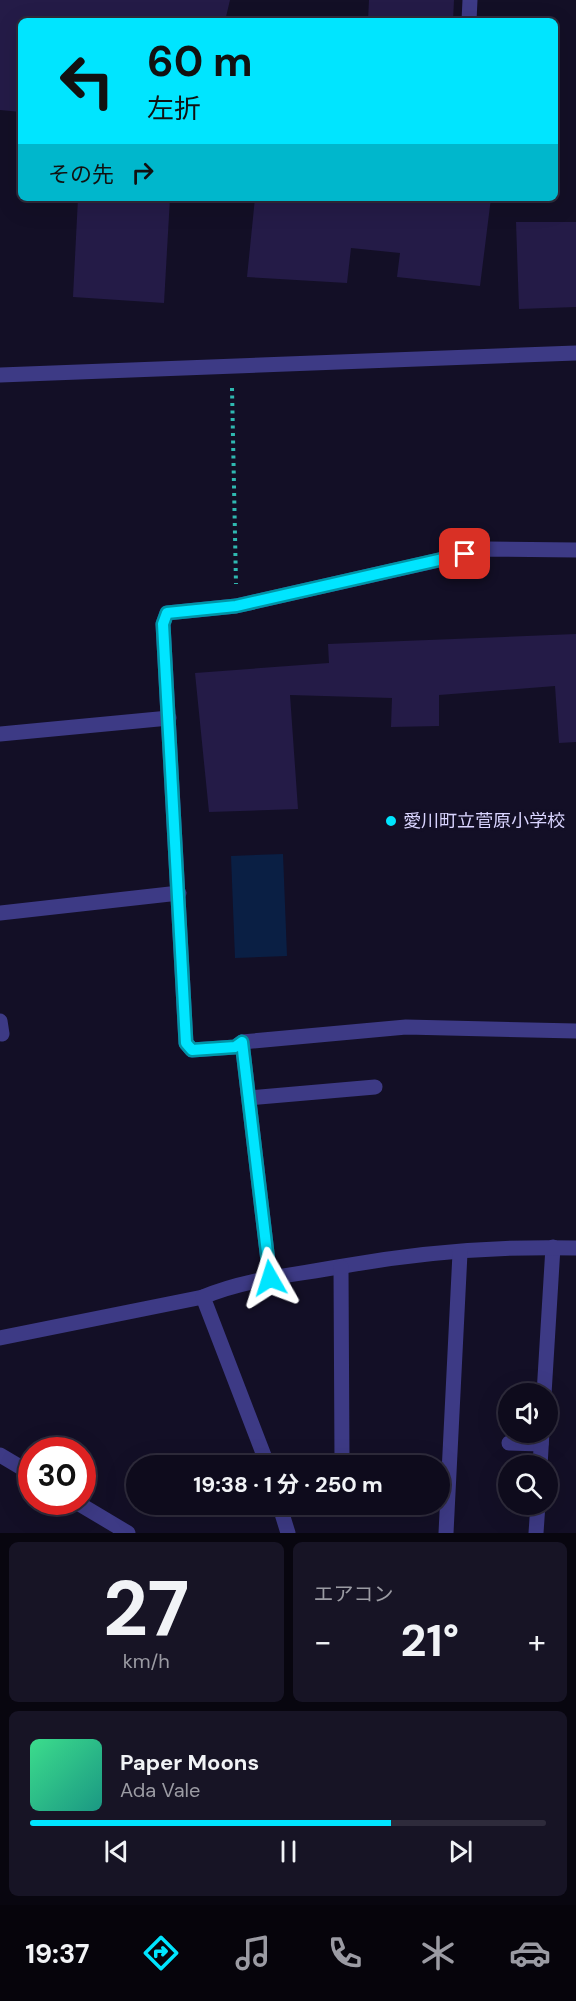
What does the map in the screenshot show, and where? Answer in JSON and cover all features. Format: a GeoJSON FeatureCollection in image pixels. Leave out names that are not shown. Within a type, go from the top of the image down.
{"type":"FeatureCollection","features":[{"type":"Feature","properties":{"kind":"street"},"geometry":{"type":"LineString","coordinates":[[469,18],[470,0]]}},
{"type":"Feature","properties":{"kind":"street"},"geometry":{"type":"LineString","coordinates":[[0,375],[576,353]]}},
{"type":"Feature","properties":{"kind":"street"},"geometry":{"type":"LineString","coordinates":[[576,549],[488,549],[236,606],[167,613],[163,624],[186,1043],[192,1050],[235,1047],[242,1042],[406,1027],[576,1032]]}},
{"type":"Feature","properties":{"kind":"street"},"geometry":{"type":"LineString","coordinates":[[0,734],[169,718]]}},
{"type":"Feature","properties":{"kind":"street"},"geometry":{"type":"LineString","coordinates":[[0,913],[179,893]]}},
{"type":"Feature","properties":{"kind":"street"},"geometry":{"type":"LineString","coordinates":[[242,1042],[270,1278]]}},
{"type":"Feature","properties":{"kind":"street"},"geometry":{"type":"LineString","coordinates":[[249,1098],[375,1087]]}},
{"type":"Feature","properties":{"kind":"street"},"geometry":{"type":"LineString","coordinates":[[545,1383],[553,1247]]}},
{"type":"Feature","properties":{"kind":"street"},"geometry":{"type":"LineString","coordinates":[[0,1338],[203,1297],[270,1278],[340,1267],[357,1262],[487,1249],[576,1248]]}},
{"type":"Feature","properties":{"kind":"street"},"geometry":{"type":"LineString","coordinates":[[446,1533],[460,1253]]}},
{"type":"Feature","properties":{"kind":"street"},"geometry":{"type":"LineString","coordinates":[[340,1267],[342,1455]]}},
{"type":"Feature","properties":{"kind":"street"},"geometry":{"type":"LineString","coordinates":[[203,1297],[264,1455]]}},
{"type":"Feature","properties":{"kind":"street"},"geometry":{"type":"LineString","coordinates":[[0,1455],[18,1466]]}},
{"type":"Feature","properties":{"kind":"street"},"geometry":{"type":"LineString","coordinates":[[96,1514],[125,1532]]}},
{"type":"Feature","properties":{"kind":"street"},"geometry":{"type":"LineString","coordinates":[[282,1515],[288,1533]]}},
{"type":"Feature","properties":{"kind":"street"},"geometry":{"type":"LineString","coordinates":[[536,1533],[537,1515]]}},
{"type":"Feature","properties":{"kind":"path"},"geometry":{"type":"LineString","coordinates":[[232,366],[236,606]]}},
{"type":"Feature","properties":{"kind":"water"},"geometry":{"type":"Polygon","coordinates":[[[283,854],[287,956],[235,958],[231,856],[283,854]]]}},
{"type":"Feature","properties":{"kind":"building"},"geometry":{"type":"Polygon","coordinates":[[[0,0],[230,0],[226,18],[18,18],[18,112],[0,110],[0,0]]]}},
{"type":"Feature","properties":{"kind":"building"},"geometry":{"type":"Polygon","coordinates":[[[369,0],[454,0],[453,18],[368,18],[369,0]]]}},
{"type":"Feature","properties":{"kind":"building"},"geometry":{"type":"Polygon","coordinates":[[[78,201],[170,201],[164,303],[73,297],[78,201]]]}},
{"type":"Feature","properties":{"kind":"building"},"geometry":{"type":"Polygon","coordinates":[[[255,201],[491,201],[480,286],[397,277],[400,253],[351,248],[347,283],[247,277],[255,201]]]}},
{"type":"Feature","properties":{"kind":"building"},"geometry":{"type":"Polygon","coordinates":[[[516,222],[576,222],[576,307],[519,309],[516,222]]]}},
{"type":"Feature","properties":{"kind":"building"},"geometry":{"type":"Polygon","coordinates":[[[576,634],[576,742],[559,743],[555,686],[439,695],[439,726],[391,727],[392,698],[290,695],[298,809],[209,812],[195,673],[329,663],[328,644],[576,634]]]}},
{"type":"Feature","properties":{"kind":"place","name":"愛川町立菅原小学校"},"geometry":{"type":"Point","coordinates":[391,821]}},
{"type":"Feature","properties":{"kind":"route"},"geometry":{"type":"LineString","coordinates":[[270,1278],[242,1042],[235,1047],[192,1050],[186,1043],[163,624],[167,613],[236,606],[465,554]]}}]}
